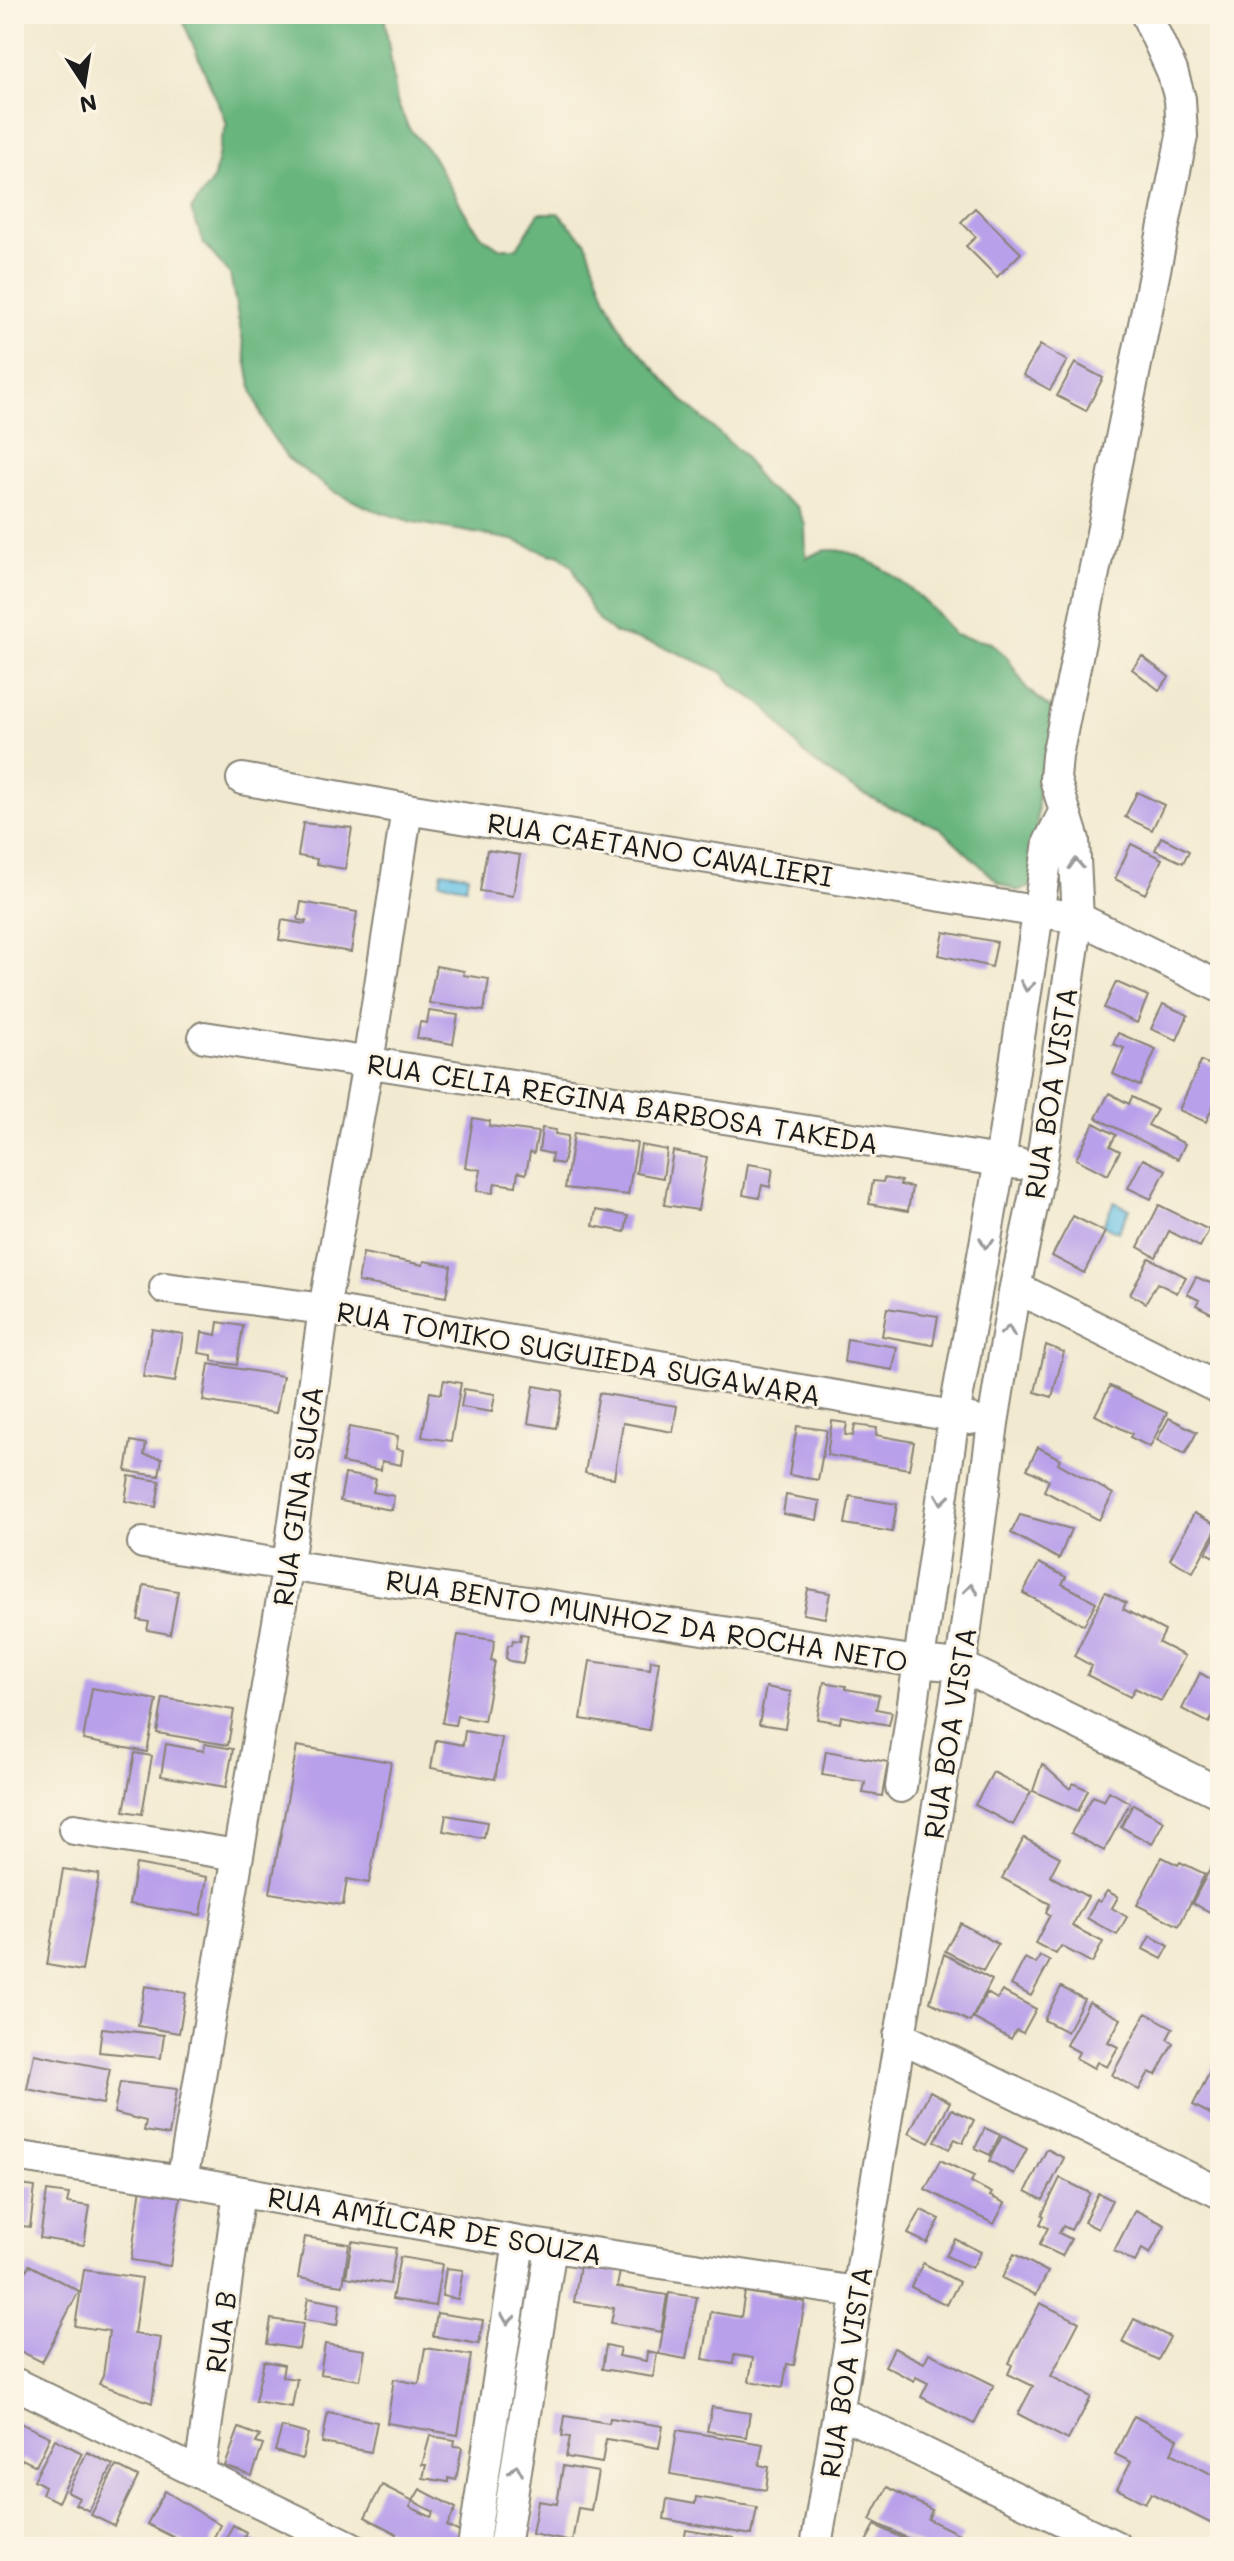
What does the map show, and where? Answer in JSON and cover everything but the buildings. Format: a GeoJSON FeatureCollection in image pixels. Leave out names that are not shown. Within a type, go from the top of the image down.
{"type":"FeatureCollection","features":[{"type":"Feature","properties":{"kind":"street","name":"RUA BOA VISTA"},"geometry":{"type":"LineString","coordinates":[[816,2547],[961,1666],[993,1423],[1015,1287],[1041,1166],[1078,918],[1074,840],[1055,779],[1057,756],[1182,136],[1180,99],[1172,71],[1146,14]]}},
{"type":"Feature","properties":{"kind":"street","name":"RUA CAETANO CAVALIERI"},"geometry":{"type":"LineString","coordinates":[[242,779],[407,809],[1039,909],[1078,918],[1220,987]]}},
{"type":"Feature","properties":{"kind":"street","name":"RUA GINA SUGA"},"geometry":{"type":"LineString","coordinates":[[182,2181],[288,1564],[324,1309],[368,1063],[407,809]]}},
{"type":"Feature","properties":{"kind":"street","name":"RUA BOA VISTA"},"geometry":{"type":"LineString","coordinates":[[901,1787],[954,1416],[1000,1161],[1049,842],[1064,812]]}},
{"type":"Feature","properties":{"kind":"street","name":"RUA CELIA REGINA BARBOSA TAKEDA"},"geometry":{"type":"LineString","coordinates":[[204,1037],[1041,1166]]}},
{"type":"Feature","properties":{"kind":"street"},"geometry":{"type":"LineString","coordinates":[[1015,1287],[1220,1389]]}},
{"type":"Feature","properties":{"kind":"street","name":"RUA TOMIKO SUGUIEDA SUGAWARA"},"geometry":{"type":"LineString","coordinates":[[165,1288],[324,1309],[993,1423]]}},
{"type":"Feature","properties":{"kind":"street","name":"RUA BENTO MUNHOZ DA ROCHA NETO"},"geometry":{"type":"LineString","coordinates":[[143,1543],[918,1662],[961,1666],[1220,1793]]}},
{"type":"Feature","properties":{"kind":"street"},"geometry":{"type":"LineString","coordinates":[[74,1829],[237,1855]]}},
{"type":"Feature","properties":{"kind":"street"},"geometry":{"type":"LineString","coordinates":[[899,2036],[1220,2193]]}},
{"type":"Feature","properties":{"kind":"street","name":"RUA AMÍLCAR DE SOUZA"},"geometry":{"type":"LineString","coordinates":[[14,2156],[182,2181],[519,2242],[857,2292]]}},
{"type":"Feature","properties":{"kind":"street","name":"RUA B"},"geometry":{"type":"LineString","coordinates":[[200,2472],[239,2192]]}},
{"type":"Feature","properties":{"kind":"street"},"geometry":{"type":"LineString","coordinates":[[504,2547],[519,2242]]}},
{"type":"Feature","properties":{"kind":"street"},"geometry":{"type":"LineString","coordinates":[[473,2547],[551,2247]]}},
{"type":"Feature","properties":{"kind":"street"},"geometry":{"type":"LineString","coordinates":[[14,2383],[200,2472],[302,2536],[351,2547]]}},
{"type":"Feature","properties":{"kind":"street"},"geometry":{"type":"LineString","coordinates":[[838,2411],[1117,2547]]}},
{"type":"Feature","properties":{"kind":"green space"},"geometry":{"type":"Polygon","coordinates":[[[180,14],[384,14],[397,102],[408,127],[432,155],[470,221],[483,237],[499,248],[517,248],[539,213],[558,213],[586,242],[606,298],[624,334],[681,399],[742,454],[764,486],[797,507],[805,525],[806,558],[823,551],[840,551],[877,565],[915,592],[954,635],[991,643],[1007,657],[1027,689],[1056,713],[1049,756],[1039,773],[1037,831],[1043,868],[1036,886],[1016,891],[998,882],[940,828],[850,787],[802,752],[767,708],[734,686],[722,672],[667,648],[614,633],[599,621],[589,606],[573,567],[559,554],[552,555],[513,540],[413,522],[371,509],[334,492],[287,458],[266,427],[252,390],[230,274],[204,244],[191,210],[214,178],[227,124],[180,14]]]}},
{"type":"Feature","properties":{"kind":"water"},"geometry":{"type":"Polygon","coordinates":[[[442,871],[468,875],[466,887],[440,882],[442,871]]]}},
{"type":"Feature","properties":{"kind":"water"},"geometry":{"type":"Polygon","coordinates":[[[1114,1202],[1130,1209],[1118,1232],[1103,1225],[1114,1202]]]}}]}
